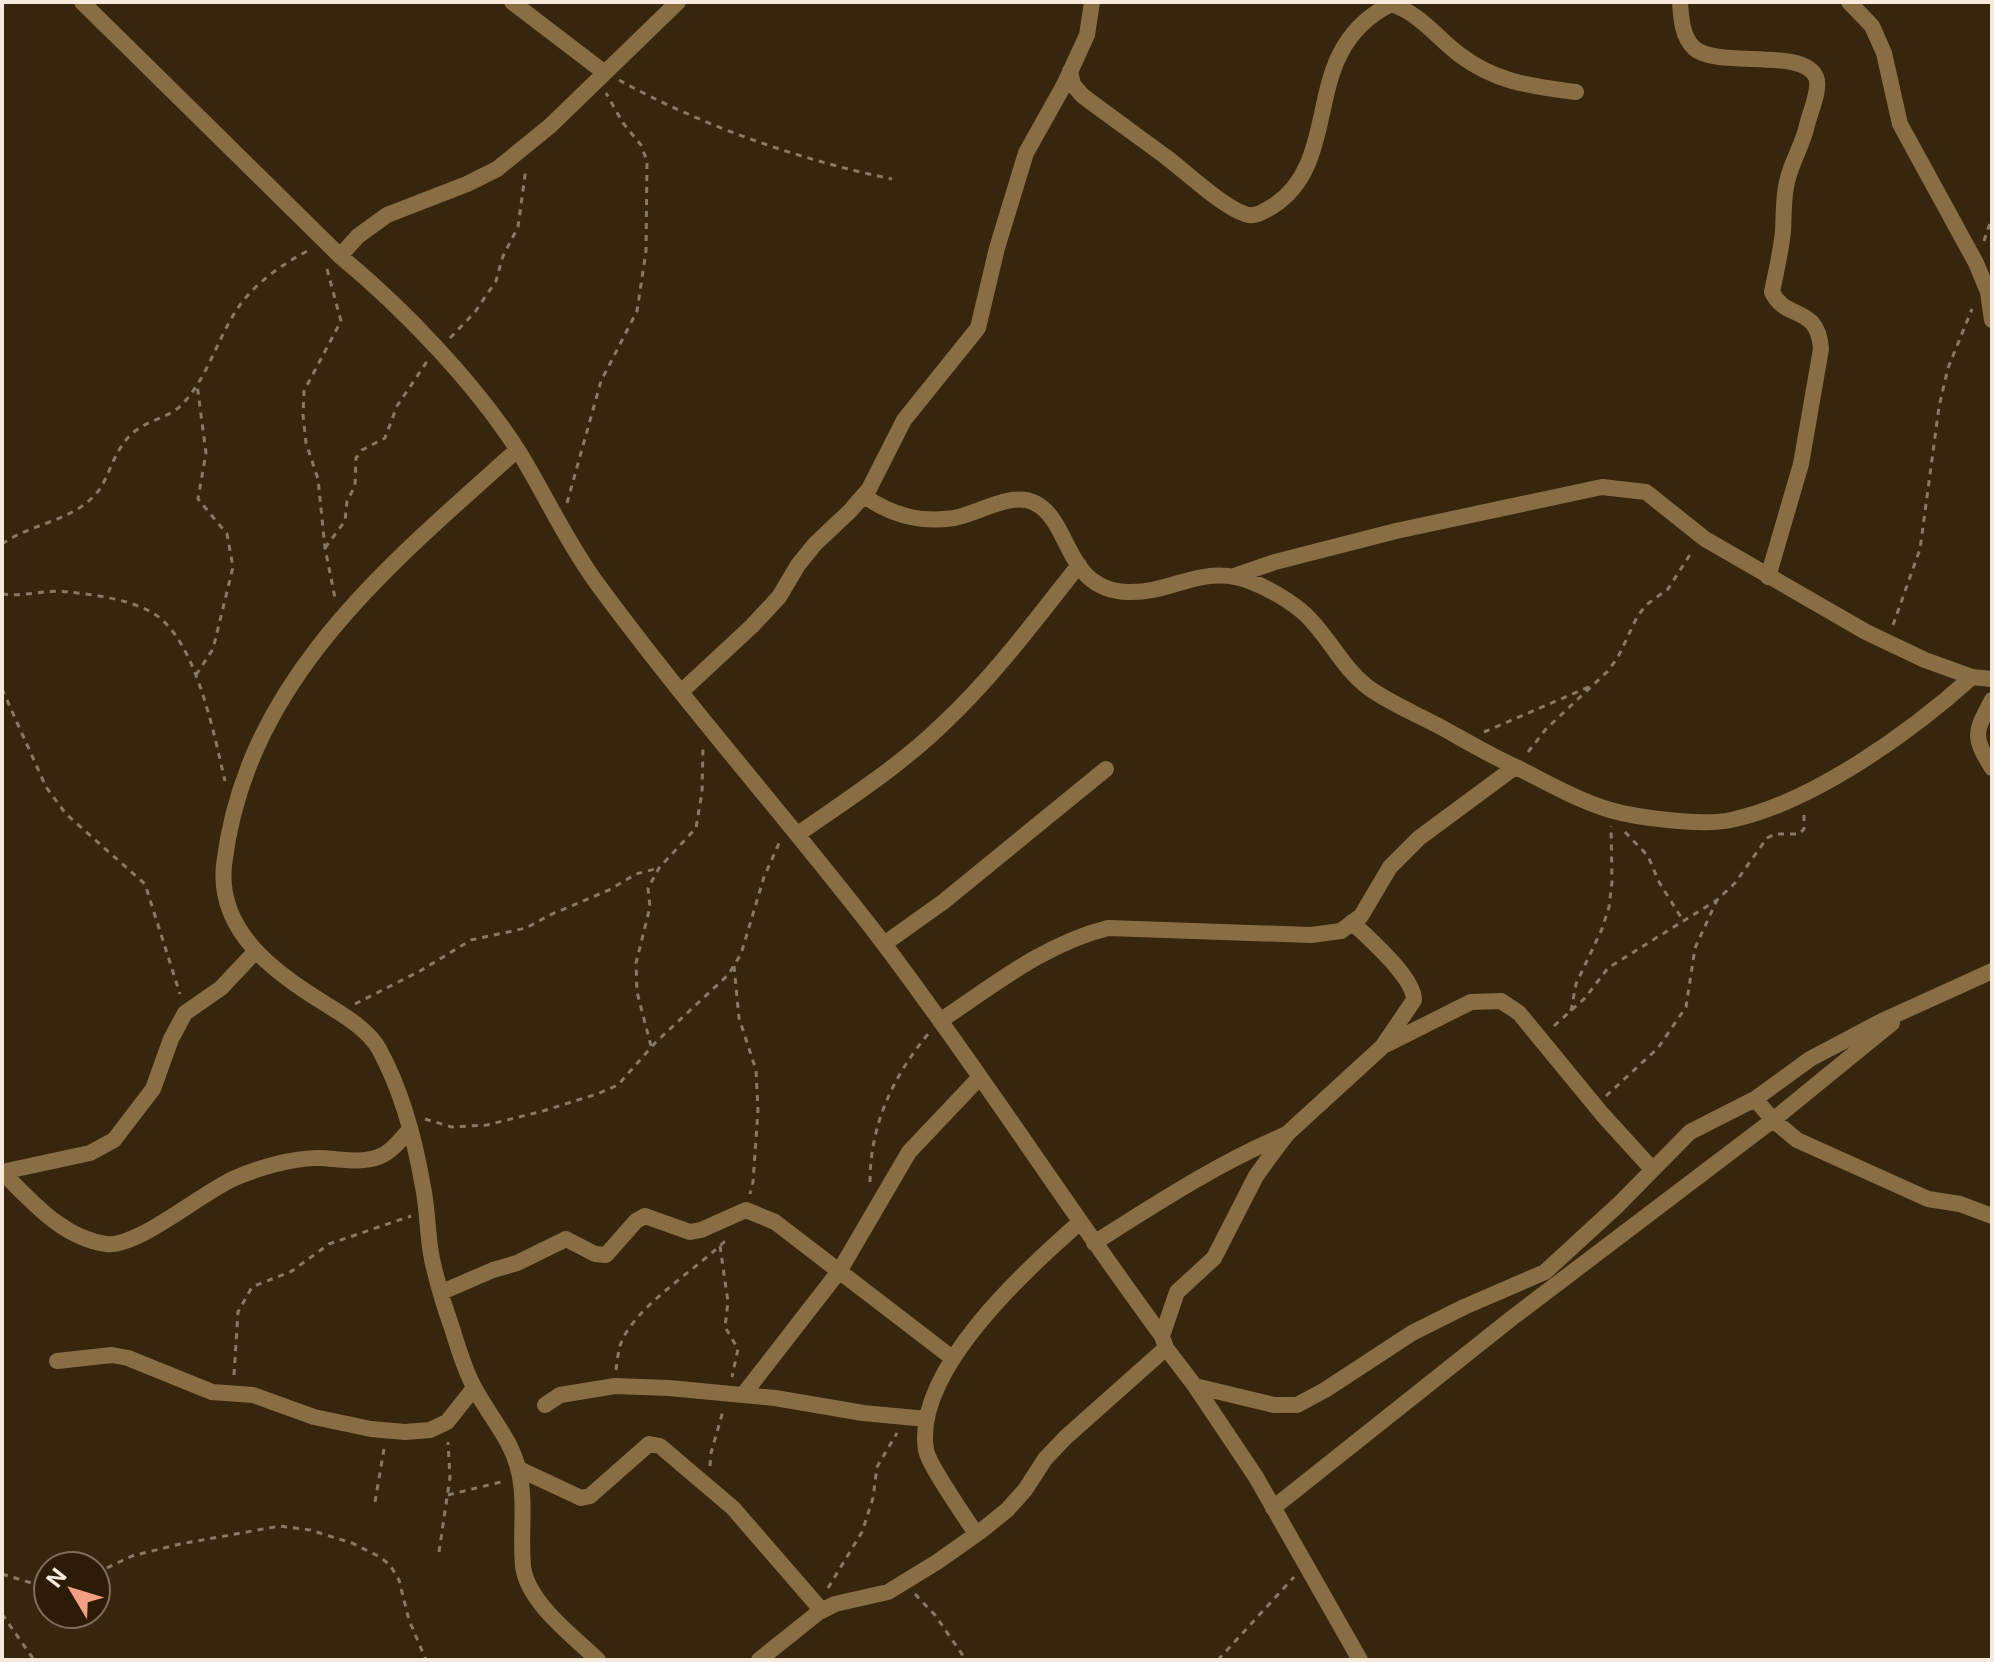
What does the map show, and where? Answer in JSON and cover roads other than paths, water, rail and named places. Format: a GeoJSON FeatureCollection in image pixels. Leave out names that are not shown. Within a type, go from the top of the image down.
{"type":"FeatureCollection","features":[{"type":"Feature","properties":{"kind":"street"},"geometry":{"type":"LineString","coordinates":[[82,2],[320,238],[370,281],[470,385],[517,450],[594,579],[884,944],[980,1077],[1195,1386],[1273,1508],[1360,1660]]}},
{"type":"Feature","properties":{"kind":"street"},"geometry":{"type":"LineString","coordinates":[[512,2],[602,76]]}},
{"type":"Feature","properties":{"kind":"street"},"geometry":{"type":"LineString","coordinates":[[340,256],[358,236],[387,215],[497,169],[535,138],[678,2]]}},
{"type":"Feature","properties":{"kind":"street"},"geometry":{"type":"LineString","coordinates":[[682,691],[752,626],[779,597],[815,544],[864,496],[904,420],[978,328],[997,248],[1026,153],[1087,35],[1092,2]]}},
{"type":"Feature","properties":{"kind":"street"},"geometry":{"type":"LineString","coordinates":[[1680,2],[1681,21],[1696,51],[1724,57],[1781,60],[1807,67],[1816,75],[1817,85],[1805,135],[1786,185],[1783,230],[1772,292],[1781,304],[1811,320],[1820,332],[1821,349],[1801,464],[1768,577]]}},
{"type":"Feature","properties":{"kind":"street"},"geometry":{"type":"LineString","coordinates":[[1849,2],[1872,26],[1884,53],[1900,124],[1963,237],[1984,284],[1992,320]]}},
{"type":"Feature","properties":{"kind":"street"},"geometry":{"type":"LineString","coordinates":[[1070,71],[1073,85],[1083,96],[1211,193],[1246,215],[1259,214],[1282,199],[1302,173],[1318,140],[1332,72],[1341,52],[1375,12],[1391,4],[1407,9],[1479,69],[1512,83],[1576,92]]}},
{"type":"Feature","properties":{"kind":"street"},"geometry":{"type":"LineString","coordinates":[[517,450],[413,545],[341,617],[303,664],[251,757],[233,812],[223,869],[226,898],[234,921],[255,952],[301,989],[360,1027],[378,1046],[408,1122],[426,1210],[432,1258],[452,1328],[474,1388],[502,1429],[519,1473],[524,1502],[523,1567],[529,1586],[538,1601],[598,1660]]}},
{"type":"Feature","properties":{"kind":"street"},"geometry":{"type":"LineString","coordinates":[[1234,576],[1275,562],[1396,531],[1602,487],[1646,492],[1700,534],[1768,577],[1887,642],[1972,677],[1992,679]]}},
{"type":"Feature","properties":{"kind":"street"},"geometry":{"type":"LineString","coordinates":[[864,496],[885,510],[914,519],[954,518],[1003,502],[1029,500],[1045,508],[1086,575],[1100,586],[1126,592],[1160,588],[1201,575],[1234,576],[1254,582],[1307,616],[1353,676],[1375,692],[1515,767],[1610,810],[1671,820],[1728,820],[1770,809],[1818,786],[1940,706],[1972,677]]}},
{"type":"Feature","properties":{"kind":"street"},"geometry":{"type":"LineString","coordinates":[[793,827],[879,778],[942,725],[1010,652],[1079,565]]}},
{"type":"Feature","properties":{"kind":"street"},"geometry":{"type":"LineString","coordinates":[[1992,700],[1977,730],[1981,749],[1992,768]]}},
{"type":"Feature","properties":{"kind":"street"},"geometry":{"type":"LineString","coordinates":[[940,1021],[1029,960],[1080,935],[1108,928],[1311,935],[1341,931],[1361,916],[1390,867],[1419,838],[1515,767]]}},
{"type":"Feature","properties":{"kind":"street"},"geometry":{"type":"LineString","coordinates":[[884,944],[943,902],[1106,769]]}},
{"type":"Feature","properties":{"kind":"street"},"geometry":{"type":"LineString","coordinates":[[759,1660],[818,1609],[875,1596],[903,1582],[1007,1510],[1025,1490],[1045,1459],[1164,1342],[1171,1303],[1177,1292],[1214,1258],[1256,1176],[1288,1133],[1382,1047],[1409,1009],[1414,992],[1387,957],[1352,922]]}},
{"type":"Feature","properties":{"kind":"street"},"geometry":{"type":"LineString","coordinates":[[2,1172],[90,1153],[114,1140],[153,1089],[171,1039],[185,1013],[221,988],[255,952]]}},
{"type":"Feature","properties":{"kind":"street"},"geometry":{"type":"LineString","coordinates":[[1195,1386],[1274,1405],[1297,1405],[1412,1333],[1545,1272],[1618,1205],[1690,1132],[1755,1099],[1810,1059],[1910,1007],[1992,971]]}},
{"type":"Feature","properties":{"kind":"street"},"geometry":{"type":"LineString","coordinates":[[1382,1047],[1471,1002],[1501,1001],[1519,1013],[1542,1038],[1595,1106],[1652,1169]]}},
{"type":"Feature","properties":{"kind":"street"},"geometry":{"type":"LineString","coordinates":[[1273,1508],[1512,1318],[1773,1120],[1910,1007]]}},
{"type":"Feature","properties":{"kind":"street"},"geometry":{"type":"LineString","coordinates":[[736,1394],[840,1270],[909,1152],[980,1077]]}},
{"type":"Feature","properties":{"kind":"street"},"geometry":{"type":"LineString","coordinates":[[1755,1099],[1773,1120],[1797,1140],[1928,1199],[1960,1204],[1992,1216]]}},
{"type":"Feature","properties":{"kind":"street"},"geometry":{"type":"LineString","coordinates":[[2,1172],[45,1214],[67,1230],[84,1239],[109,1245],[155,1228],[209,1190],[237,1177],[315,1158],[364,1160],[381,1157],[408,1122]]}},
{"type":"Feature","properties":{"kind":"street"},"geometry":{"type":"LineString","coordinates":[[1094,1243],[1193,1180],[1245,1151],[1288,1133]]}},
{"type":"Feature","properties":{"kind":"street"},"geometry":{"type":"LineString","coordinates":[[442,1292],[517,1263],[566,1239],[595,1254],[606,1255],[636,1221],[645,1216],[690,1232],[746,1210],[775,1222],[951,1357]]}},
{"type":"Feature","properties":{"kind":"street"},"geometry":{"type":"LineString","coordinates":[[976,1534],[926,1451],[927,1419],[934,1392],[951,1357],[1041,1256],[1079,1223]]}},
{"type":"Feature","properties":{"kind":"street"},"geometry":{"type":"LineString","coordinates":[[57,1361],[112,1355],[128,1358],[196,1387],[253,1395],[314,1417],[392,1431],[430,1430],[447,1422],[474,1388]]}},
{"type":"Feature","properties":{"kind":"street"},"geometry":{"type":"LineString","coordinates":[[545,1405],[560,1395],[615,1386],[736,1394],[927,1419]]}},
{"type":"Feature","properties":{"kind":"street"},"geometry":{"type":"LineString","coordinates":[[519,1473],[581,1498],[590,1496],[649,1444],[660,1446],[710,1487],[764,1542],[818,1609]]}}]}
